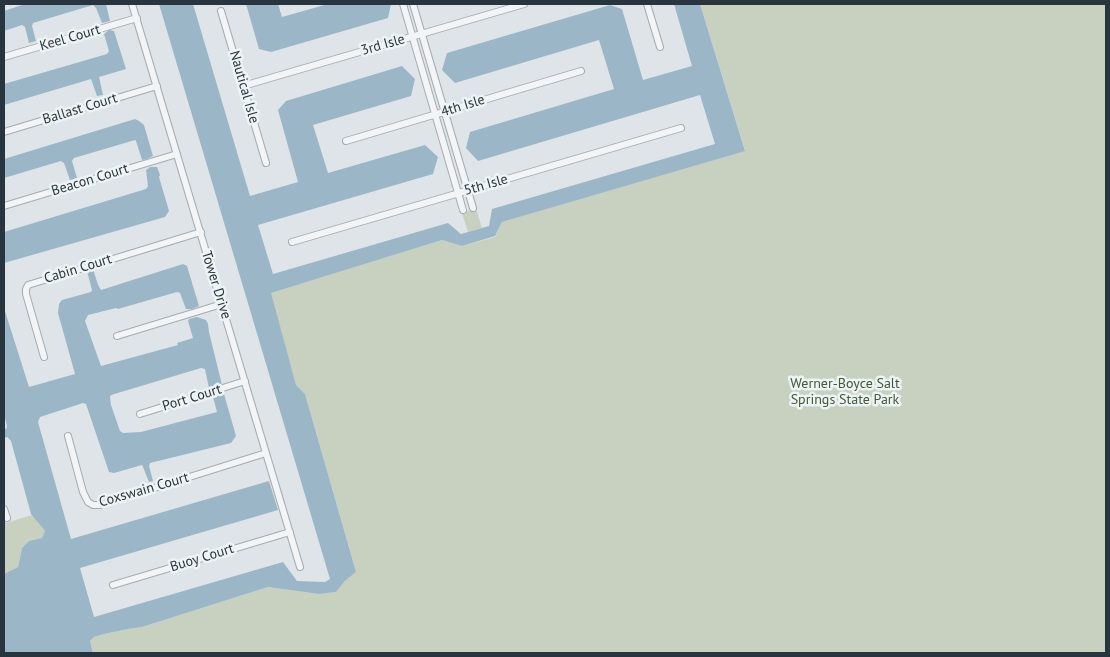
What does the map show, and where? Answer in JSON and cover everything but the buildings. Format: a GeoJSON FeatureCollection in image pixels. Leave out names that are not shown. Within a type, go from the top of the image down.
{"type":"FeatureCollection","features":[{"type":"Feature","properties":{"kind":"street","name":"Tower Drive"},"geometry":{"type":"LineString","coordinates":[[132,4],[300,566]]}},
{"type":"Feature","properties":{"kind":"street"},"geometry":{"type":"LineString","coordinates":[[403,4],[464,210]]}},
{"type":"Feature","properties":{"kind":"street"},"geometry":{"type":"LineString","coordinates":[[413,4],[473,208]]}},
{"type":"Feature","properties":{"kind":"street","name":"3rd Isle"},"geometry":{"type":"LineString","coordinates":[[243,86],[524,4]]}},
{"type":"Feature","properties":{"kind":"street"},"geometry":{"type":"LineString","coordinates":[[647,4],[660,47]]}},
{"type":"Feature","properties":{"kind":"street","name":"Nautical Isle"},"geometry":{"type":"LineString","coordinates":[[221,11],[266,163]]}},
{"type":"Feature","properties":{"kind":"street","name":"Keel Court"},"geometry":{"type":"LineString","coordinates":[[4,57],[137,18]]}},
{"type":"Feature","properties":{"kind":"street","name":"4th Isle"},"geometry":{"type":"LineString","coordinates":[[346,141],[581,71]]}},
{"type":"Feature","properties":{"kind":"street","name":"Ballast Court"},"geometry":{"type":"LineString","coordinates":[[4,132],[157,86]]}},
{"type":"Feature","properties":{"kind":"street","name":"5th Isle"},"geometry":{"type":"LineString","coordinates":[[292,242],[681,128]]}},
{"type":"Feature","properties":{"kind":"street","name":"Beacon Court"},"geometry":{"type":"LineString","coordinates":[[4,206],[177,154]]}},
{"type":"Feature","properties":{"kind":"street","name":"Cabin Court"},"geometry":{"type":"LineString","coordinates":[[44,357],[26,294],[28,285],[201,232]]}},
{"type":"Feature","properties":{"kind":"street"},"geometry":{"type":"LineString","coordinates":[[117,336],[222,304]]}},
{"type":"Feature","properties":{"kind":"street","name":"Port Court"},"geometry":{"type":"LineString","coordinates":[[140,414],[245,382]]}},
{"type":"Feature","properties":{"kind":"street","name":"Coxswain Court"},"geometry":{"type":"LineString","coordinates":[[68,436],[84,492],[88,502],[93,505],[100,505],[266,453]]}},
{"type":"Feature","properties":{"kind":"street"},"geometry":{"type":"LineString","coordinates":[[4,509],[6,518]]}},
{"type":"Feature","properties":{"kind":"street","name":"Buoy Court"},"geometry":{"type":"LineString","coordinates":[[113,585],[290,532]]}},
{"type":"Feature","properties":{"kind":"green space","name":"Werner-Boyce Salt Springs State Park"},"geometry":{"type":"Polygon","coordinates":[[[700,4],[1106,4],[1106,653],[93,653],[90,641],[94,637],[142,627],[268,587],[319,594],[336,592],[356,572],[305,394],[296,385],[270,293],[442,240],[462,246],[495,237],[502,222],[745,150],[700,4]]]}},
{"type":"Feature","properties":{"kind":"green space"},"geometry":{"type":"Polygon","coordinates":[[[476,209],[482,228],[468,232],[462,213],[476,209]]]}},
{"type":"Feature","properties":{"kind":"green space"},"geometry":{"type":"Polygon","coordinates":[[[4,515],[6,523],[32,515],[45,531],[42,538],[29,541],[22,548],[18,567],[4,574],[4,515]]]}},
{"type":"Feature","properties":{"kind":"water"},"geometry":{"type":"Polygon","coordinates":[[[25,4],[106,4],[110,21],[102,23],[93,5],[33,23],[36,41],[29,43],[25,27],[22,25],[4,31],[4,11],[25,4]]]}},
{"type":"Feature","properties":{"kind":"water"},"geometry":{"type":"Polygon","coordinates":[[[159,4],[193,4],[250,196],[298,182],[278,110],[286,101],[402,66],[415,79],[411,96],[313,125],[328,173],[425,145],[438,157],[433,174],[258,225],[273,274],[448,223],[461,234],[489,226],[492,209],[715,144],[700,95],[478,161],[466,148],[470,132],[614,89],[599,40],[455,83],[442,70],[447,53],[610,5],[622,9],[643,80],[692,66],[674,4],[700,4],[745,151],[502,222],[495,236],[462,246],[442,240],[271,293],[296,385],[305,394],[356,572],[336,592],[319,594],[268,587],[142,627],[94,637],[90,641],[93,653],[4,653],[4,574],[18,567],[22,548],[29,541],[42,538],[45,531],[31,514],[11,441],[7,437],[4,438],[4,429],[7,426],[4,414],[4,308],[29,387],[75,374],[58,313],[59,304],[62,300],[91,292],[87,271],[93,269],[101,290],[183,264],[187,266],[199,306],[186,309],[180,293],[177,292],[118,309],[88,315],[85,321],[101,366],[178,345],[177,343],[193,338],[188,321],[197,317],[206,320],[208,324],[222,385],[209,388],[205,369],[201,368],[111,395],[111,405],[120,431],[123,433],[141,432],[217,412],[213,397],[224,394],[236,436],[231,443],[150,463],[153,481],[149,482],[142,465],[114,473],[109,472],[86,404],[83,403],[40,417],[38,422],[71,539],[269,481],[278,510],[80,568],[94,617],[283,562],[297,581],[325,582],[330,579],[159,4]]]}},
{"type":"Feature","properties":{"kind":"water"},"geometry":{"type":"Polygon","coordinates":[[[246,4],[278,4],[282,17],[328,4],[391,4],[388,18],[271,52],[259,49],[246,4]]]}},
{"type":"Feature","properties":{"kind":"water"},"geometry":{"type":"Polygon","coordinates":[[[109,30],[114,31],[126,69],[99,77],[103,95],[97,96],[91,79],[4,105],[4,84],[107,54],[109,51],[104,34],[109,30]]]}},
{"type":"Feature","properties":{"kind":"water"},"geometry":{"type":"Polygon","coordinates":[[[135,119],[144,125],[153,156],[147,159],[142,160],[135,140],[74,158],[72,161],[77,178],[70,180],[64,163],[61,161],[4,178],[4,159],[135,119]]]}},
{"type":"Feature","properties":{"kind":"water"},"geometry":{"type":"Polygon","coordinates":[[[150,167],[157,167],[160,175],[169,211],[165,217],[4,263],[4,232],[146,189],[148,186],[146,170],[150,167]]]}}]}
